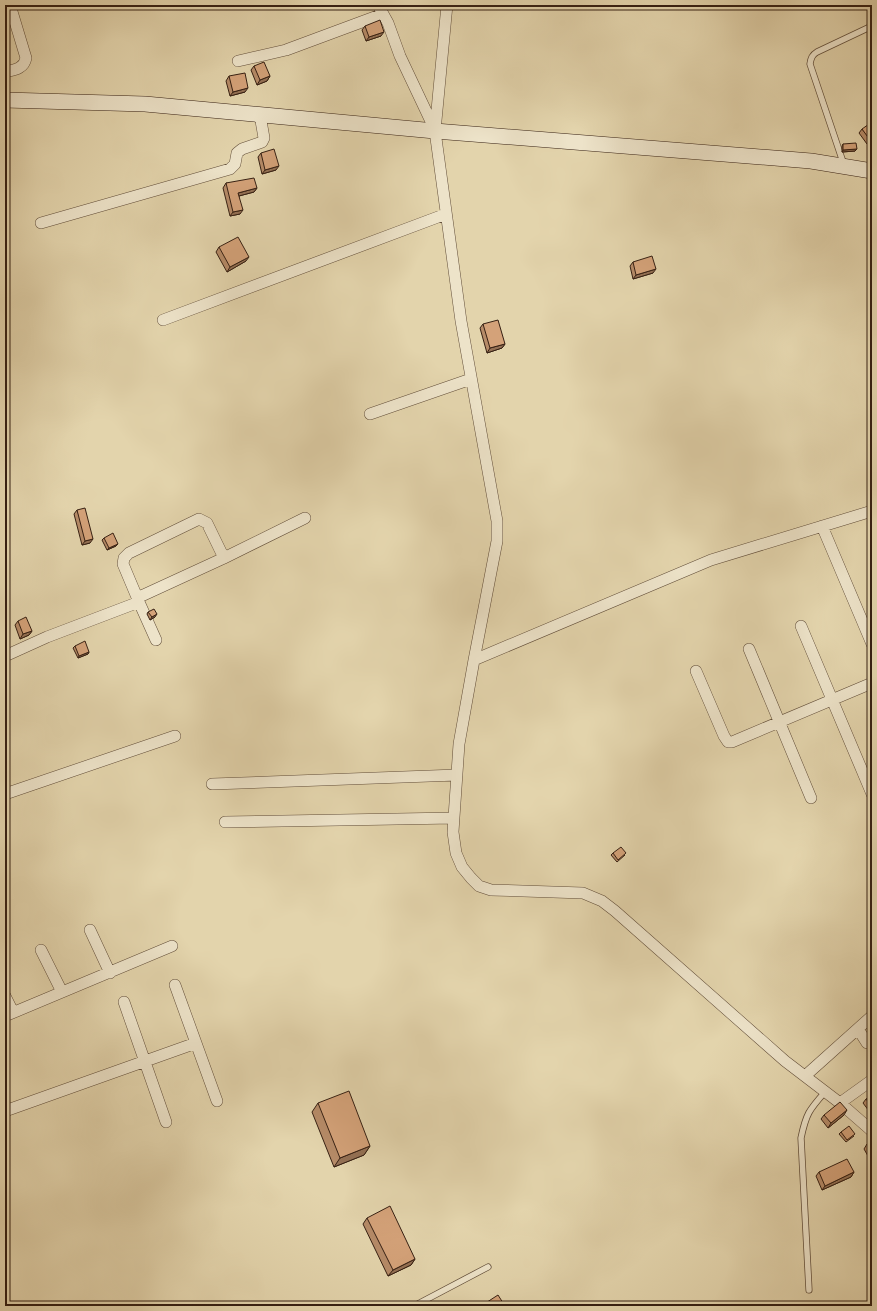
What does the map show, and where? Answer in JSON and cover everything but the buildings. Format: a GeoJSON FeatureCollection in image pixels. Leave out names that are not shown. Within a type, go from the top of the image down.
{"type":"FeatureCollection","features":[{"type":"Feature","properties":{"kind":"main road"},"geometry":{"type":"LineString","coordinates":[[5,100],[145,104],[435,131],[810,161],[872,171]]}},
{"type":"Feature","properties":{"kind":"street"},"geometry":{"type":"LineString","coordinates":[[5,72],[22,66],[26,58],[10,5]]}},
{"type":"Feature","properties":{"kind":"street"},"geometry":{"type":"LineString","coordinates":[[447,5],[435,131],[459,313],[498,530],[459,744],[454,818],[456,853],[462,866],[471,878],[479,886],[491,890],[583,892],[602,901],[786,1061],[840,1103],[872,1131]]}},
{"type":"Feature","properties":{"kind":"street"},"geometry":{"type":"LineString","coordinates":[[238,61],[286,50],[380,9],[435,131]]}},
{"type":"Feature","properties":{"kind":"street"},"geometry":{"type":"LineString","coordinates":[[40,223],[230,169],[236,164],[237,153],[242,149],[262,142],[264,138],[260,115]]}},
{"type":"Feature","properties":{"kind":"street"},"geometry":{"type":"LineString","coordinates":[[163,320],[446,214]]}},
{"type":"Feature","properties":{"kind":"street"},"geometry":{"type":"LineString","coordinates":[[370,414],[471,379]]}},
{"type":"Feature","properties":{"kind":"street"},"geometry":{"type":"LineString","coordinates":[[474,660],[711,560],[872,511]]}},
{"type":"Feature","properties":{"kind":"street"},"geometry":{"type":"LineString","coordinates":[[5,656],[47,637],[138,600],[305,518]]}},
{"type":"Feature","properties":{"kind":"street"},"geometry":{"type":"LineString","coordinates":[[156,640],[123,564],[124,558],[129,553],[199,519],[207,522],[224,558]]}},
{"type":"Feature","properties":{"kind":"street"},"geometry":{"type":"LineString","coordinates":[[822,526],[872,644]]}},
{"type":"Feature","properties":{"kind":"street"},"geometry":{"type":"LineString","coordinates":[[800,626],[872,794]]}},
{"type":"Feature","properties":{"kind":"street"},"geometry":{"type":"LineString","coordinates":[[749,649],[811,798]]}},
{"type":"Feature","properties":{"kind":"street"},"geometry":{"type":"LineString","coordinates":[[696,671],[728,742],[780,722],[872,683]]}},
{"type":"Feature","properties":{"kind":"street"},"geometry":{"type":"LineString","coordinates":[[5,794],[175,736]]}},
{"type":"Feature","properties":{"kind":"street"},"geometry":{"type":"LineString","coordinates":[[212,784],[457,775]]}},
{"type":"Feature","properties":{"kind":"street"},"geometry":{"type":"LineString","coordinates":[[225,822],[454,818]]}},
{"type":"Feature","properties":{"kind":"street"},"geometry":{"type":"LineString","coordinates":[[90,930],[110,973]]}},
{"type":"Feature","properties":{"kind":"street"},"geometry":{"type":"LineString","coordinates":[[5,996],[9,1014],[172,946]]}},
{"type":"Feature","properties":{"kind":"street"},"geometry":{"type":"LineString","coordinates":[[41,950],[62,992]]}},
{"type":"Feature","properties":{"kind":"street"},"geometry":{"type":"LineString","coordinates":[[175,985],[217,1101]]}},
{"type":"Feature","properties":{"kind":"street"},"geometry":{"type":"LineString","coordinates":[[124,1002],[166,1122]]}},
{"type":"Feature","properties":{"kind":"street"},"geometry":{"type":"LineString","coordinates":[[805,1076],[872,1016]]}},
{"type":"Feature","properties":{"kind":"street"},"geometry":{"type":"LineString","coordinates":[[858,1029],[867,1043]]}},
{"type":"Feature","properties":{"kind":"street"},"geometry":{"type":"LineString","coordinates":[[5,1111],[196,1043]]}},
{"type":"Feature","properties":{"kind":"street"},"geometry":{"type":"LineString","coordinates":[[840,1103],[872,1080]]}},
{"type":"Feature","properties":{"kind":"lane"},"geometry":{"type":"LineString","coordinates":[[845,167],[810,64],[812,55],[872,26]]}},
{"type":"Feature","properties":{"kind":"lane"},"geometry":{"type":"LineString","coordinates":[[809,1290],[801,1138],[806,1117],[810,1108],[826,1092]]}},
{"type":"Feature","properties":{"kind":"lane"},"geometry":{"type":"LineString","coordinates":[[414,1306],[488,1267]]}}]}
